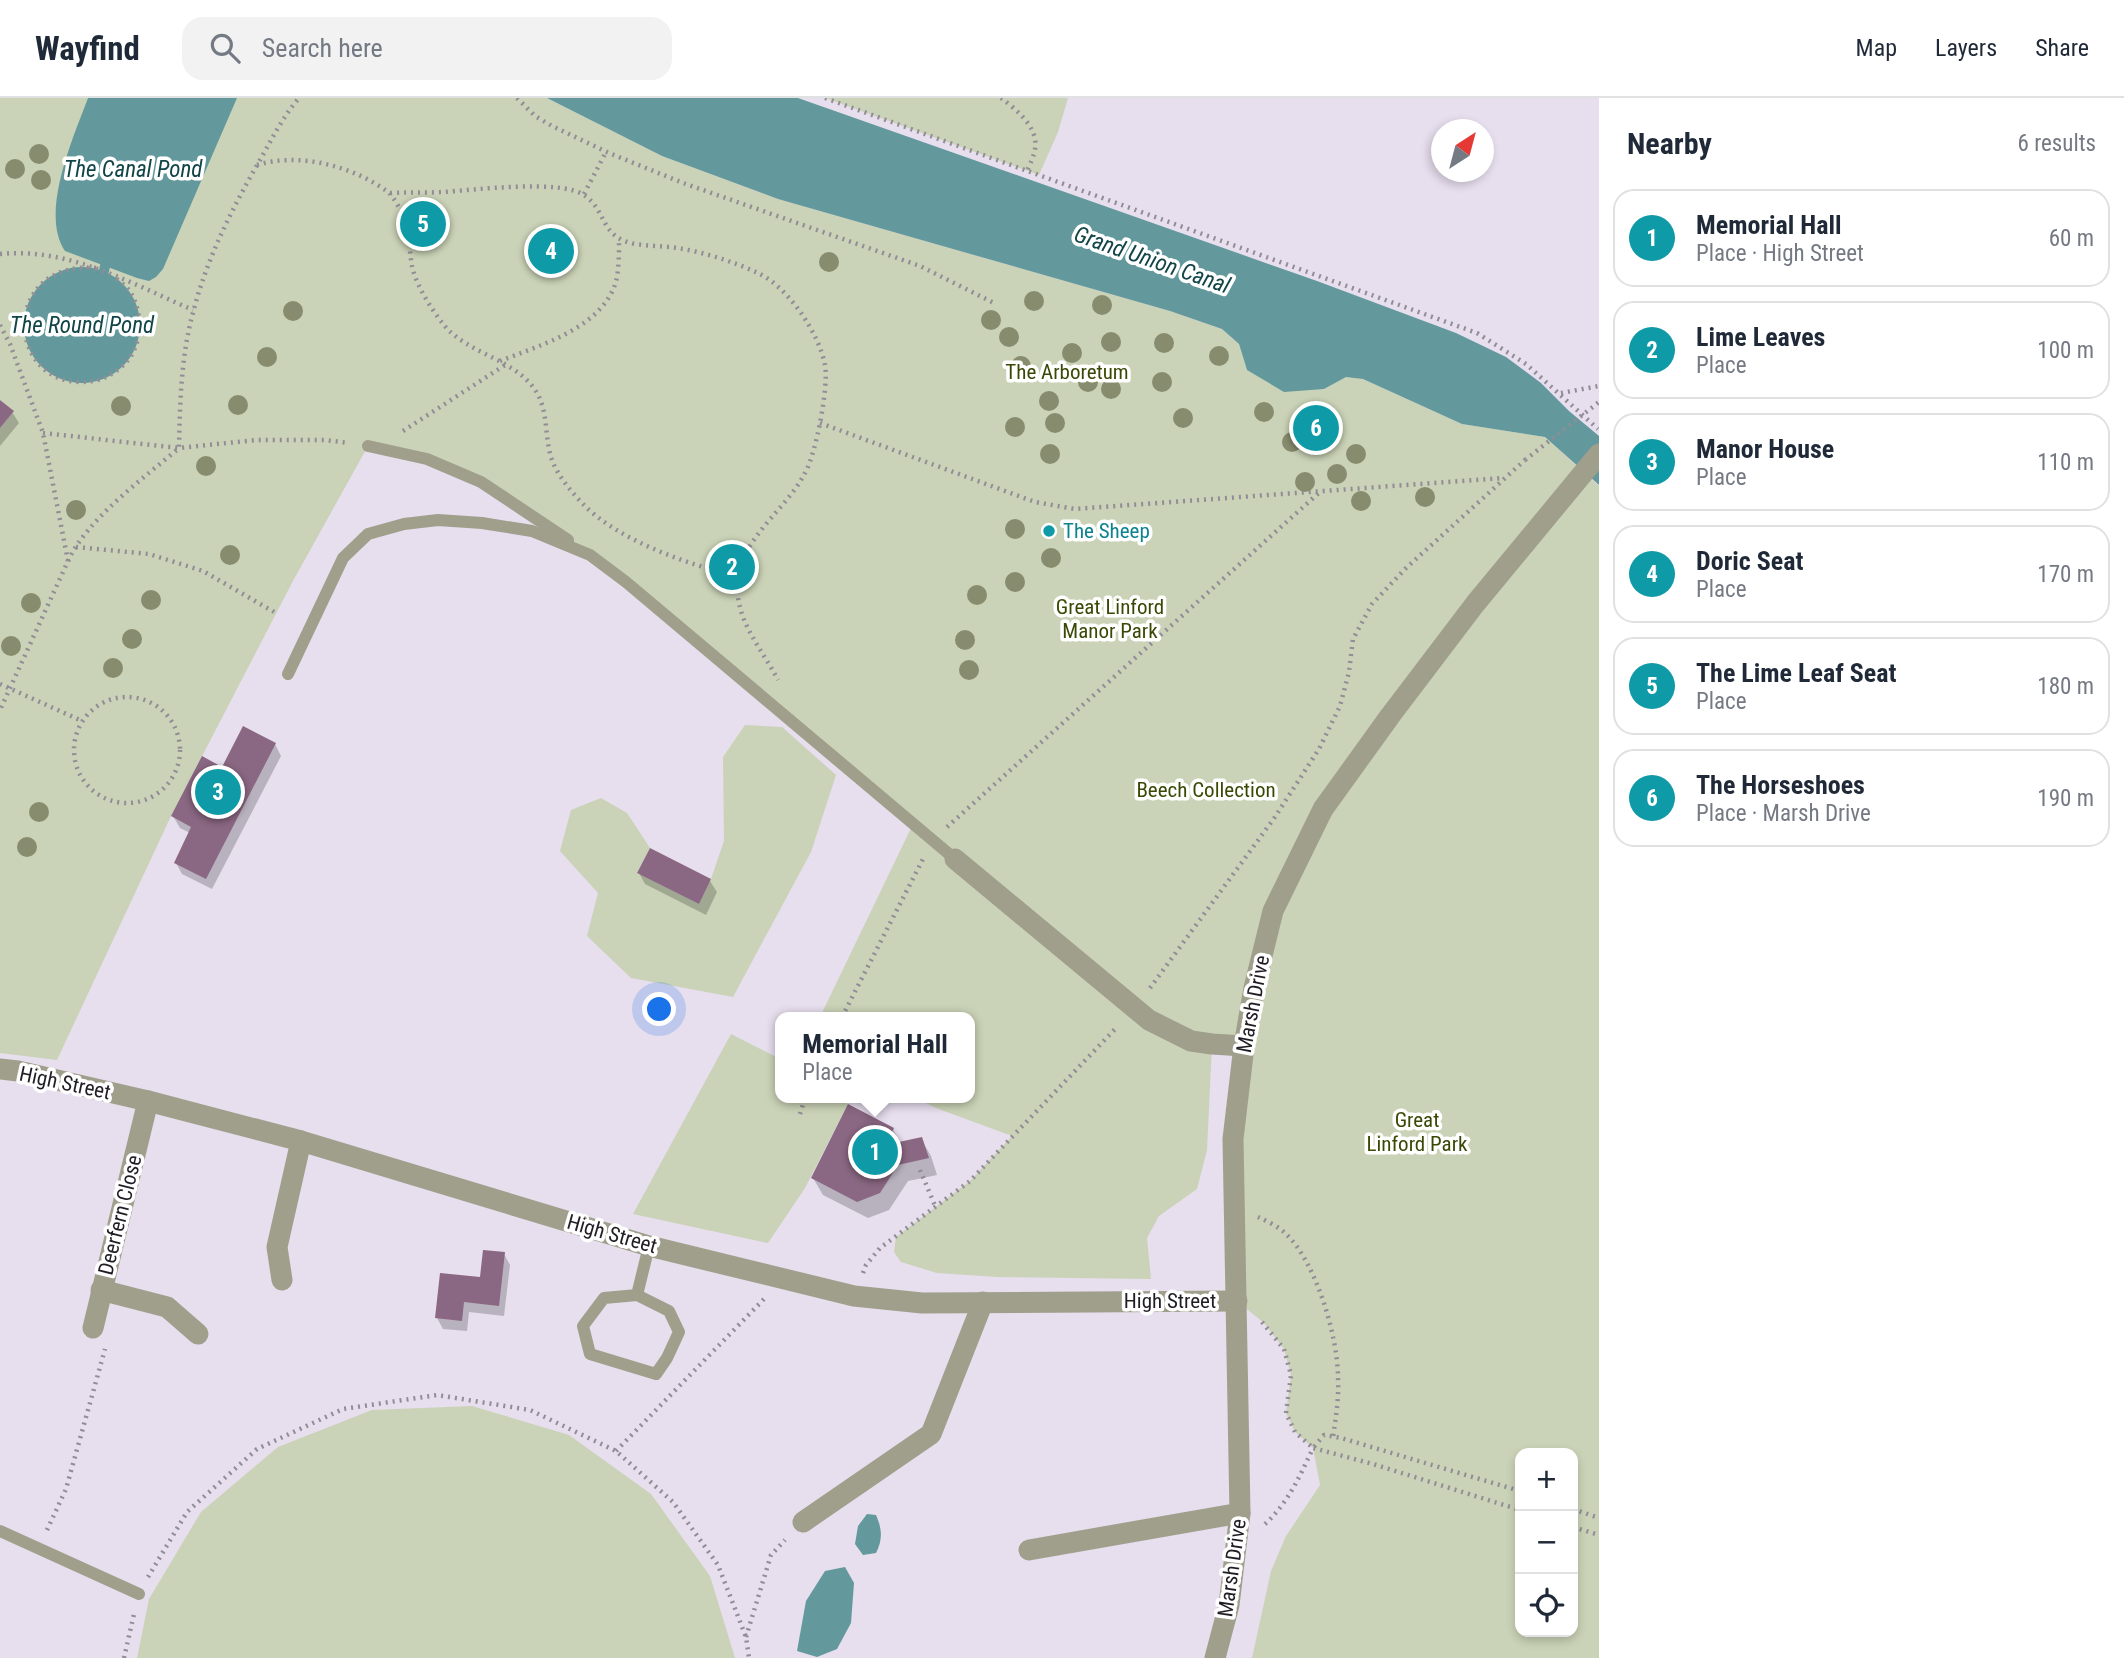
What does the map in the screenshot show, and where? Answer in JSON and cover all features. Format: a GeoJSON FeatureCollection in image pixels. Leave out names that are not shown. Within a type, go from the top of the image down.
{"type":"FeatureCollection","features":[{"type":"Feature","properties":{"kind":"street","name":"Marsh Drive"},"geometry":{"type":"LineString","coordinates":[[1215,1658],[1229,1605],[1240,1513],[1233,1139],[1254,988],[1273,911],[1323,809],[1475,604],[1599,454]]}},
{"type":"Feature","properties":{"kind":"street"},"geometry":{"type":"LineString","coordinates":[[955,859],[1149,1020],[1191,1041],[1244,1046]]}},
{"type":"Feature","properties":{"kind":"street","name":"High Street"},"geometry":{"type":"LineString","coordinates":[[0,1069],[148,1101],[301,1141],[649,1245],[854,1296],[922,1303],[1237,1301]]}},
{"type":"Feature","properties":{"kind":"street","name":"Deerfern Close"},"geometry":{"type":"LineString","coordinates":[[93,1328],[148,1101]]}},
{"type":"Feature","properties":{"kind":"street"},"geometry":{"type":"LineString","coordinates":[[282,1280],[276,1247],[301,1141]]}},
{"type":"Feature","properties":{"kind":"street"},"geometry":{"type":"LineString","coordinates":[[101,1290],[167,1307],[198,1334]]}},
{"type":"Feature","properties":{"kind":"street"},"geometry":{"type":"LineString","coordinates":[[803,1522],[931,1434],[983,1302]]}},
{"type":"Feature","properties":{"kind":"street"},"geometry":{"type":"LineString","coordinates":[[1029,1550],[1240,1513]]}},
{"type":"Feature","properties":{"kind":"lane"},"geometry":{"type":"LineString","coordinates":[[372,447],[427,459],[481,482],[590,555],[752,686],[955,859]]}},
{"type":"Feature","properties":{"kind":"lane"},"geometry":{"type":"LineString","coordinates":[[288,674],[343,558],[368,534],[404,524],[438,520],[482,523],[531,531],[590,555]]}},
{"type":"Feature","properties":{"kind":"lane"},"geometry":{"type":"LineString","coordinates":[[637,1295],[649,1245]]}},
{"type":"Feature","properties":{"kind":"lane"},"geometry":{"type":"LineString","coordinates":[[637,1295],[669,1311],[679,1332],[656,1374],[590,1354],[583,1326],[604,1298],[637,1295]]}},
{"type":"Feature","properties":{"kind":"lane"},"geometry":{"type":"LineString","coordinates":[[0,1531],[139,1594]]}},
{"type":"Feature","properties":{"kind":"path"},"geometry":{"type":"LineString","coordinates":[[0,710],[75,547],[100,518],[179,448],[180,394],[193,310],[222,232],[287,112],[299,98]]}},
{"type":"Feature","properties":{"kind":"path"},"geometry":{"type":"LineString","coordinates":[[517,98],[543,121],[606,152],[683,183],[919,266],[994,303]]}},
{"type":"Feature","properties":{"kind":"path"},"geometry":{"type":"LineString","coordinates":[[825,98],[1477,333],[1526,365],[1599,430]]}},
{"type":"Feature","properties":{"kind":"path"},"geometry":{"type":"LineString","coordinates":[[1001,98],[1017,110],[1031,129],[1036,147],[1027,171]]}},
{"type":"Feature","properties":{"kind":"path"},"geometry":{"type":"LineString","coordinates":[[584,194],[606,152]]}},
{"type":"Feature","properties":{"kind":"path"},"geometry":{"type":"LineString","coordinates":[[257,165],[286,161],[336,167],[362,177],[390,194],[405,220],[413,274],[437,316],[455,336],[499,361],[530,383],[544,407],[551,460],[565,485],[584,506],[615,528],[658,550],[738,577]]}},
{"type":"Feature","properties":{"kind":"path"},"geometry":{"type":"LineString","coordinates":[[390,194],[473,189],[569,189],[584,194],[597,207],[601,219],[619,239],[634,244],[680,249],[711,256],[761,274],[778,287],[804,318],[821,350],[826,367],[815,450],[806,473],[743,557],[738,577],[738,603],[750,635],[780,683]]}},
{"type":"Feature","properties":{"kind":"path"},"geometry":{"type":"LineString","coordinates":[[499,361],[568,333],[592,317],[612,292],[617,277],[619,239]]}},
{"type":"Feature","properties":{"kind":"path"},"geometry":{"type":"LineString","coordinates":[[0,254],[16,252],[57,256],[96,268],[193,310]]}},
{"type":"Feature","properties":{"kind":"path"},"geometry":{"type":"LineString","coordinates":[[96,268],[78,267],[52,275],[33,293],[26,310],[24,328],[28,346],[37,362],[52,375],[71,382],[91,382],[110,376],[126,363],[136,346],[141,327],[137,307],[128,289],[113,275]]}},
{"type":"Feature","properties":{"kind":"path"},"geometry":{"type":"LineString","coordinates":[[0,325],[10,344],[43,433],[68,561]]}},
{"type":"Feature","properties":{"kind":"path"},"geometry":{"type":"LineString","coordinates":[[43,433],[179,448],[256,439],[325,440],[372,447],[505,365]]}},
{"type":"Feature","properties":{"kind":"path"},"geometry":{"type":"LineString","coordinates":[[1560,394],[1599,386]]}},
{"type":"Feature","properties":{"kind":"path"},"geometry":{"type":"LineString","coordinates":[[854,1296],[866,1265],[880,1248],[970,1181],[1134,1009],[1275,817],[1319,748],[1340,706],[1349,672],[1353,639],[1372,604],[1405,569],[1525,460],[1599,402]]}},
{"type":"Feature","properties":{"kind":"path"},"geometry":{"type":"LineString","coordinates":[[820,423],[1035,502],[1075,509],[1505,478]]}},
{"type":"Feature","properties":{"kind":"path"},"geometry":{"type":"LineString","coordinates":[[845,1012],[933,840],[1321,491]]}},
{"type":"Feature","properties":{"kind":"path"},"geometry":{"type":"LineString","coordinates":[[75,547],[149,554],[203,571],[276,614]]}},
{"type":"Feature","properties":{"kind":"path"},"geometry":{"type":"LineString","coordinates":[[0,684],[82,721]]}},
{"type":"Feature","properties":{"kind":"path"},"geometry":{"type":"LineString","coordinates":[[125,696],[157,705],[170,717],[178,732],[181,749],[179,766],[171,781],[158,794],[142,802],[132,803],[106,799],[90,789],[79,774],[74,757],[75,738],[82,721],[93,709],[108,700],[125,696]]}},
{"type":"Feature","properties":{"kind":"path"},"geometry":{"type":"LineString","coordinates":[[800,1114],[803,1103]]}},
{"type":"Feature","properties":{"kind":"path"},"geometry":{"type":"LineString","coordinates":[[920,1170],[936,1208]]}},
{"type":"Feature","properties":{"kind":"path"},"geometry":{"type":"LineString","coordinates":[[1234,1211],[1261,1218],[1284,1232],[1298,1247],[1311,1271],[1331,1329],[1338,1375],[1338,1410],[1332,1437]]}},
{"type":"Feature","properties":{"kind":"path"},"geometry":{"type":"LineString","coordinates":[[616,1451],[783,1279]]}},
{"type":"Feature","properties":{"kind":"path"},"geometry":{"type":"LineString","coordinates":[[1237,1301],[1264,1323],[1284,1349],[1290,1375],[1286,1413],[1295,1432],[1313,1448],[1515,1508]]}},
{"type":"Feature","properties":{"kind":"path"},"geometry":{"type":"LineString","coordinates":[[38,1548],[66,1489],[108,1338],[93,1328]]}},
{"type":"Feature","properties":{"kind":"path"},"geometry":{"type":"LineString","coordinates":[[124,1658],[139,1594],[187,1512],[257,1448],[343,1409],[437,1395],[530,1410],[616,1451],[673,1502],[718,1565],[746,1637],[749,1658]]}},
{"type":"Feature","properties":{"kind":"path"},"geometry":{"type":"LineString","coordinates":[[1237,1538],[1259,1530],[1279,1512],[1297,1483],[1313,1448],[1324,1435],[1470,1475],[1515,1490]]}},
{"type":"Feature","properties":{"kind":"path"},"geometry":{"type":"LineString","coordinates":[[1578,1511],[1599,1518]]}},
{"type":"Feature","properties":{"kind":"path"},"geometry":{"type":"LineString","coordinates":[[746,1637],[771,1555],[803,1522]]}},
{"type":"Feature","properties":{"kind":"path"},"geometry":{"type":"LineString","coordinates":[[1578,1529],[1599,1535]]}},
{"type":"Feature","properties":{"kind":"green space","name":"Great Linford Manor Park"},"geometry":{"type":"Polygon","coordinates":[[[0,98],[547,98],[662,156],[778,199],[1170,311],[1222,329],[1239,344],[1247,370],[1324,389],[1346,376],[1363,379],[1462,424],[1545,437],[1599,486],[1599,1658],[1252,1658],[1271,1571],[1286,1536],[1320,1485],[1313,1448],[1295,1432],[1286,1413],[1291,1375],[1284,1349],[1264,1323],[1237,1301],[1243,1046],[1212,1045],[1207,1150],[1197,1189],[1159,1216],[1147,1238],[1151,1279],[997,1277],[937,1273],[901,1262],[894,1252],[896,1237],[970,1181],[1012,1136],[926,1103],[975,1103],[975,1012],[822,1012],[913,824],[590,555],[481,482],[368,446],[293,581],[171,816],[57,1060],[0,1053],[0,428],[14,411],[0,400],[0,98]]]}},
{"type":"Feature","properties":{"kind":"green space"},"geometry":{"type":"Polygon","coordinates":[[[825,98],[1068,98],[1058,132],[1039,175],[825,98]]]}},
{"type":"Feature","properties":{"kind":"green space"},"geometry":{"type":"Polygon","coordinates":[[[745,725],[782,727],[836,775],[811,852],[733,997],[631,978],[587,936],[598,893],[560,851],[571,810],[601,798],[627,813],[650,848],[637,873],[699,904],[724,841],[723,757],[745,725]]]}},
{"type":"Feature","properties":{"kind":"green space"},"geometry":{"type":"Polygon","coordinates":[[[731,1034],[775,1056],[775,1103],[848,1104],[805,1188],[768,1243],[633,1214],[731,1034]]]}},
{"type":"Feature","properties":{"kind":"green space"},"geometry":{"type":"Polygon","coordinates":[[[472,1406],[569,1435],[651,1494],[710,1576],[735,1658],[137,1658],[149,1599],[201,1512],[278,1447],[372,1410],[472,1406]]]}},
{"type":"Feature","properties":{"kind":"water","name":"The Canal Pond"},"geometry":{"type":"Polygon","coordinates":[[[88,98],[237,98],[163,269],[149,281],[65,251],[58,235],[57,196],[68,153],[88,98]]]}},
{"type":"Feature","properties":{"kind":"water","name":"Grand Union Canal"},"geometry":{"type":"Polygon","coordinates":[[[547,98],[798,98],[1317,281],[1456,333],[1506,357],[1541,383],[1599,436],[1599,485],[1545,437],[1462,424],[1363,379],[1346,377],[1324,389],[1284,392],[1247,370],[1239,344],[1222,329],[1170,311],[778,199],[662,156],[547,98]]]}},
{"type":"Feature","properties":{"kind":"water","name":"The Round Pond"},"geometry":{"type":"Polygon","coordinates":[[[82,267],[104,272],[123,284],[135,303],[140,325],[135,347],[123,366],[104,378],[82,383],[60,378],[41,366],[29,347],[24,325],[29,303],[41,284],[60,272],[82,267]]]}},
{"type":"Feature","properties":{"kind":"water"},"geometry":{"type":"Polygon","coordinates":[[[867,1514],[876,1515],[881,1539],[876,1553],[863,1555],[855,1544],[858,1526],[867,1514]]]}},
{"type":"Feature","properties":{"kind":"water"},"geometry":{"type":"Polygon","coordinates":[[[845,1567],[854,1583],[851,1623],[837,1649],[817,1657],[797,1651],[806,1601],[825,1571],[845,1567]]]}},
{"type":"Feature","properties":{"kind":"building"},"geometry":{"type":"Polygon","coordinates":[[[0,400],[14,411],[0,428],[0,400]]]}},
{"type":"Feature","properties":{"kind":"building"},"geometry":{"type":"Polygon","coordinates":[[[243,726],[276,743],[206,879],[174,863],[191,827],[171,816],[202,756],[222,767],[243,726]]]}},
{"type":"Feature","properties":{"kind":"building"},"geometry":{"type":"Polygon","coordinates":[[[650,848],[711,879],[699,904],[637,873],[650,848]]]}},
{"type":"Feature","properties":{"kind":"building"},"geometry":{"type":"Polygon","coordinates":[[[848,1104],[894,1128],[885,1145],[922,1137],[929,1158],[898,1165],[880,1193],[857,1202],[811,1178],[848,1104]]]}},
{"type":"Feature","properties":{"kind":"building"},"geometry":{"type":"Polygon","coordinates":[[[483,1250],[505,1252],[499,1306],[464,1302],[462,1321],[435,1318],[440,1273],[480,1277],[483,1250]]]}},
{"type":"Feature","properties":{"kind":"waterway"},"geometry":{"type":"LineString","coordinates":[[104,271],[105,266]]}},
{"type":"Feature","properties":{"kind":"place","name":"The Lime Leaf Seat"},"geometry":{"type":"Point","coordinates":[423,224]}},
{"type":"Feature","properties":{"kind":"place","name":"Doric Seat"},"geometry":{"type":"Point","coordinates":[551,251]}},
{"type":"Feature","properties":{"kind":"place","name":"The Horseshoes"},"geometry":{"type":"Point","coordinates":[1316,428]}},
{"type":"Feature","properties":{"kind":"place","name":"The Sheep"},"geometry":{"type":"Point","coordinates":[1049,531]}},
{"type":"Feature","properties":{"kind":"place","name":"Lime Leaves"},"geometry":{"type":"Point","coordinates":[732,567]}},
{"type":"Feature","properties":{"kind":"place","name":"Manor House"},"geometry":{"type":"Point","coordinates":[218,792]}},
{"type":"Feature","properties":{"kind":"place","name":"Memorial Hall"},"geometry":{"type":"Point","coordinates":[875,1152]}},
{"type":"Feature","properties":{"kind":"park label","name":"The Arboretum"},"geometry":{"type":"Point","coordinates":[1067,372]}},
{"type":"Feature","properties":{"kind":"park label","name":"Beech Collection"},"geometry":{"type":"Point","coordinates":[1206,790]}},
{"type":"Feature","properties":{"kind":"park label","name":"Great Linford Park"},"geometry":{"type":"Point","coordinates":[1417,1132]}}]}
